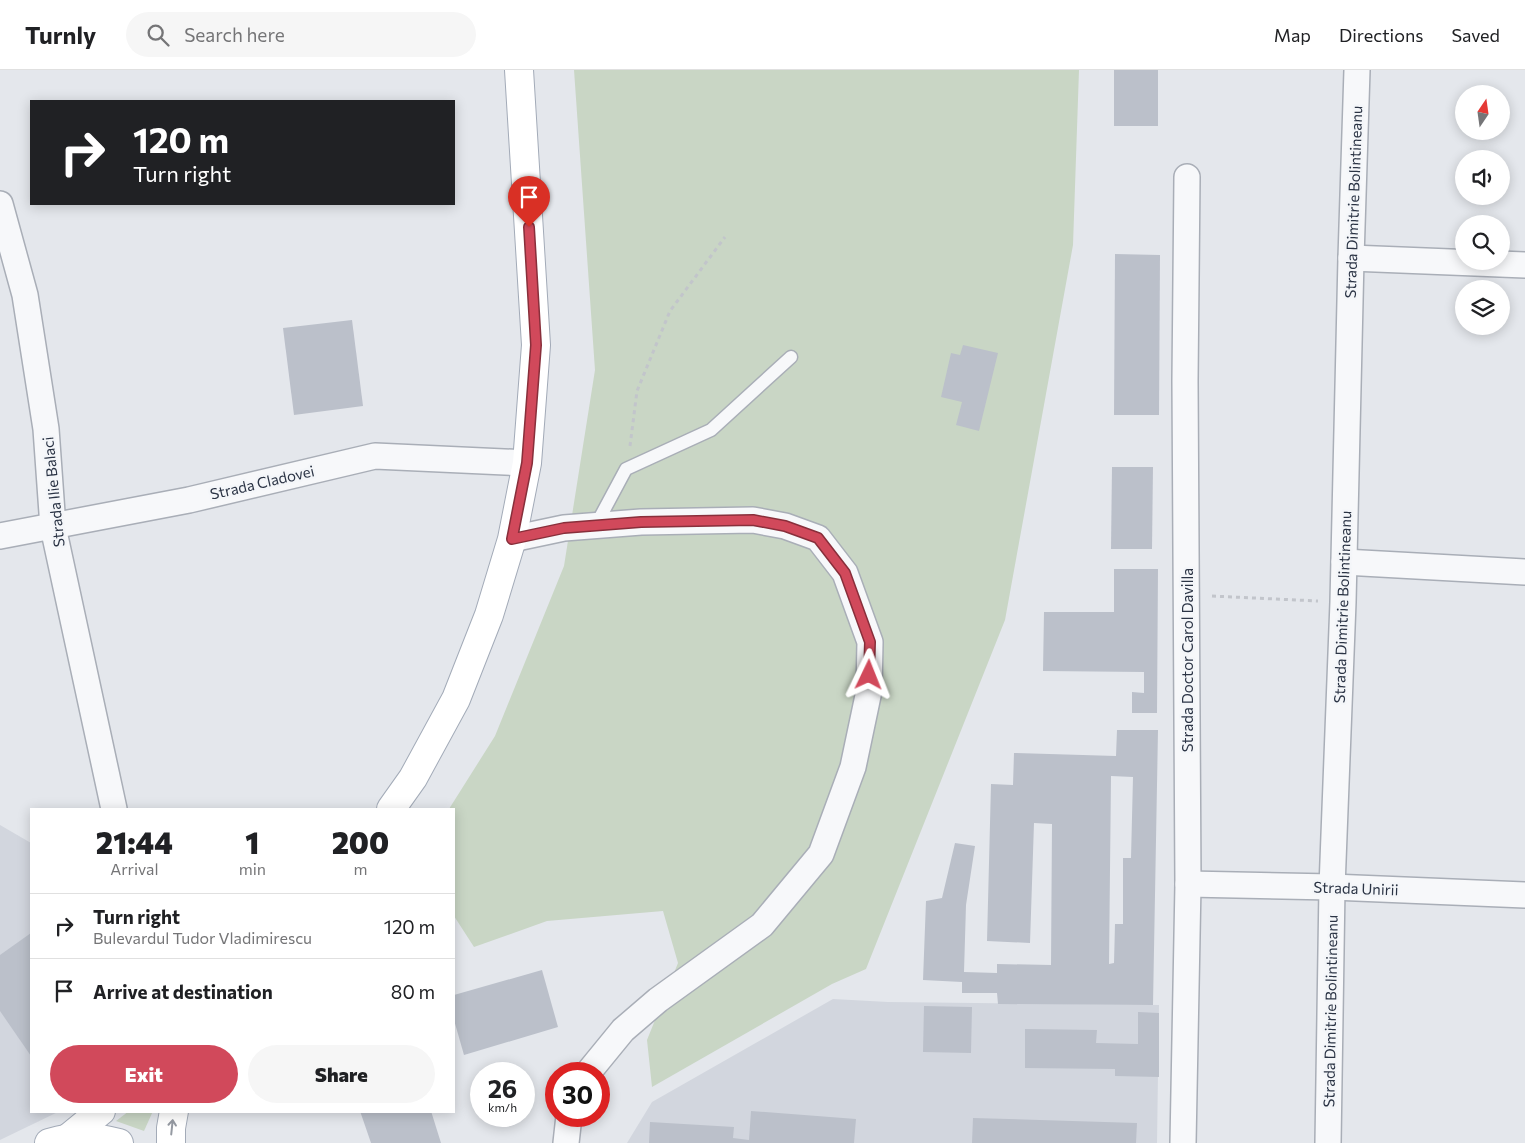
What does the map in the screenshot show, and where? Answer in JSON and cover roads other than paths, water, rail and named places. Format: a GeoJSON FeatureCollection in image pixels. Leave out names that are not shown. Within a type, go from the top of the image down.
{"type":"FeatureCollection","features":[{"type":"Feature","properties":{"kind":"main road"},"geometry":{"type":"LineString","coordinates":[[393,808],[413,778],[456,699],[490,615],[512,539],[527,463],[536,345],[519,70]]}},
{"type":"Feature","properties":{"kind":"main road"},"geometry":{"type":"LineString","coordinates":[[59,1140],[99,1113]]}},
{"type":"Feature","properties":{"kind":"main road"},"geometry":{"type":"LineString","coordinates":[[171,1143],[174,1113]]}},
{"type":"Feature","properties":{"kind":"main road"},"geometry":{"type":"LineString","coordinates":[[59,1140],[95,1137],[119,1143]]}},
{"type":"Feature","properties":{"kind":"street","name":"Strada Dimitrie Bolintineanu"},"geometry":{"type":"LineString","coordinates":[[1328,1143],[1332,887],[1343,602],[1357,70]]}},
{"type":"Feature","properties":{"kind":"street","name":"Strada Doctor Carol Davilla"},"geometry":{"type":"LineString","coordinates":[[1183,1143],[1188,884],[1185,381],[1187,177]]}},
{"type":"Feature","properties":{"kind":"street","name":"Strada Ilie Balaci"},"geometry":{"type":"LineString","coordinates":[[0,204],[25,295],[46,429],[53,527],[114,808]]}},
{"type":"Feature","properties":{"kind":"street"},"geometry":{"type":"LineString","coordinates":[[1351,258],[1525,265]]}},
{"type":"Feature","properties":{"kind":"street","name":"Strada Cladovei"},"geometry":{"type":"LineString","coordinates":[[0,536],[189,500],[375,456],[527,463]]}},
{"type":"Feature","properties":{"kind":"street"},"geometry":{"type":"LineString","coordinates":[[512,539],[564,528],[641,522],[753,520],[785,526],[818,538],[845,573],[870,642],[869,691],[853,767],[821,854],[762,925],[658,1000],[623,1030],[596,1062]]}},
{"type":"Feature","properties":{"kind":"street"},"geometry":{"type":"LineString","coordinates":[[1344,562],[1525,572]]}},
{"type":"Feature","properties":{"kind":"street","name":"Strada Unirii"},"geometry":{"type":"LineString","coordinates":[[1188,884],[1332,887],[1525,895]]}},
{"type":"Feature","properties":{"kind":"street"},"geometry":{"type":"LineString","coordinates":[[566,1143],[568,1127]]}},
{"type":"Feature","properties":{"kind":"lane"},"geometry":{"type":"LineString","coordinates":[[596,525],[626,469],[711,430],[790,357]]}}]}
